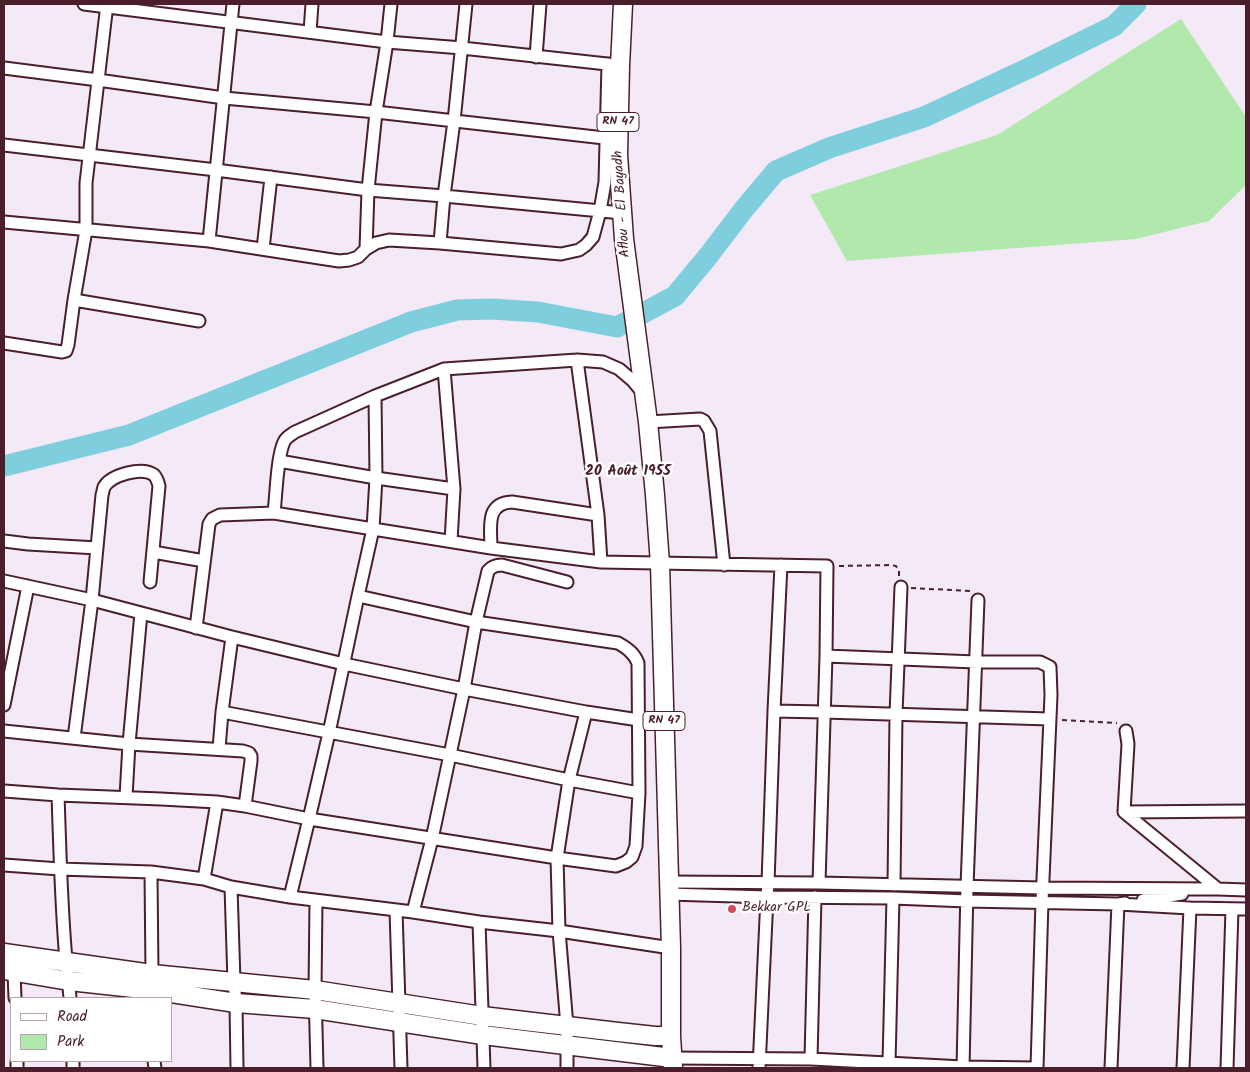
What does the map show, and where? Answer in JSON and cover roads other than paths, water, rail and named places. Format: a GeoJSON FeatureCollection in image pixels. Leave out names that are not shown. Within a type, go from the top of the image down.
{"type":"FeatureCollection","features":[{"type":"Feature","properties":{"kind":"main road","name":"Aflou - El Bayadh"},"geometry":{"type":"LineString","coordinates":[[623,4],[614,65],[612,139],[618,155],[624,239],[644,394]]}},
{"type":"Feature","properties":{"kind":"main road","name":"RN 47"},"geometry":{"type":"LineString","coordinates":[[644,394],[660,564],[673,1063]]}},
{"type":"Feature","properties":{"kind":"main road"},"geometry":{"type":"LineString","coordinates":[[4,953],[66,962],[152,987],[236,1003],[315,1009],[483,1036],[658,1056],[673,1063]]}},
{"type":"Feature","properties":{"kind":"main road"},"geometry":{"type":"LineString","coordinates":[[9,971],[69,981],[152,987],[234,982],[315,990],[482,1016],[646,1035],[671,1036]]}},
{"type":"Feature","properties":{"kind":"street"},"geometry":{"type":"LineString","coordinates":[[84,4],[107,5],[387,42],[462,48],[614,65]]}},
{"type":"Feature","properties":{"kind":"street"},"geometry":{"type":"LineString","coordinates":[[209,241],[233,4]]}},
{"type":"Feature","properties":{"kind":"street"},"geometry":{"type":"LineString","coordinates":[[310,32],[312,4]]}},
{"type":"Feature","properties":{"kind":"street"},"geometry":{"type":"LineString","coordinates":[[366,249],[368,190],[376,112],[391,4]]}},
{"type":"Feature","properties":{"kind":"street"},"geometry":{"type":"LineString","coordinates":[[440,243],[466,4]]}},
{"type":"Feature","properties":{"kind":"street"},"geometry":{"type":"LineString","coordinates":[[536,57],[540,4]]}},
{"type":"Feature","properties":{"kind":"street"},"geometry":{"type":"LineString","coordinates":[[4,343],[62,352],[66,351],[68,345],[86,230],[86,183],[107,5]]}},
{"type":"Feature","properties":{"kind":"street"},"geometry":{"type":"LineString","coordinates":[[4,68],[224,98],[376,112],[612,139],[600,211],[593,236],[580,250],[569,253],[560,254],[388,240],[376,243],[358,257],[339,261],[209,241],[4,222]]}},
{"type":"Feature","properties":{"kind":"street"},"geometry":{"type":"LineString","coordinates":[[4,145],[368,190],[622,213]]}},
{"type":"Feature","properties":{"kind":"street"},"geometry":{"type":"LineString","coordinates":[[263,249],[271,177]]}},
{"type":"Feature","properties":{"kind":"street"},"geometry":{"type":"LineString","coordinates":[[74,300],[199,321]]}},
{"type":"Feature","properties":{"kind":"street"},"geometry":{"type":"LineString","coordinates":[[577,360],[598,515],[601,562]]}},
{"type":"Feature","properties":{"kind":"street"},"geometry":{"type":"LineString","coordinates":[[274,514],[279,461],[284,442],[288,436],[375,396],[444,369],[577,360],[603,362],[619,369],[644,394]]}},
{"type":"Feature","properties":{"kind":"street"},"geometry":{"type":"LineString","coordinates":[[444,369],[454,489],[451,542]]}},
{"type":"Feature","properties":{"kind":"street"},"geometry":{"type":"LineString","coordinates":[[290,897],[329,733],[373,528],[376,478],[375,396]]}},
{"type":"Feature","properties":{"kind":"street"},"geometry":{"type":"LineString","coordinates":[[648,422],[700,419],[704,421],[710,431],[724,565]]}},
{"type":"Feature","properties":{"kind":"street"},"geometry":{"type":"LineString","coordinates":[[279,461],[454,489]]}},
{"type":"Feature","properties":{"kind":"street"},"geometry":{"type":"LineString","coordinates":[[74,738],[92,600],[102,495],[105,486],[124,474],[146,472],[157,480],[150,582]]}},
{"type":"Feature","properties":{"kind":"street"},"geometry":{"type":"LineString","coordinates":[[491,548],[491,520],[493,511],[499,504],[504,502],[598,515]]}},
{"type":"Feature","properties":{"kind":"street"},"geometry":{"type":"LineString","coordinates":[[196,628],[209,524],[212,519],[220,515],[274,514],[491,548],[601,562],[827,566],[820,883]]}},
{"type":"Feature","properties":{"kind":"street"},"geometry":{"type":"LineString","coordinates":[[4,541],[97,548]]}},
{"type":"Feature","properties":{"kind":"street"},"geometry":{"type":"LineString","coordinates":[[152,552],[204,561]]}},
{"type":"Feature","properties":{"kind":"street"},"geometry":{"type":"LineString","coordinates":[[414,912],[432,839],[487,575],[492,567],[502,565],[567,582]]}},
{"type":"Feature","properties":{"kind":"street"},"geometry":{"type":"LineString","coordinates":[[759,1064],[781,565]]}},
{"type":"Feature","properties":{"kind":"street"},"geometry":{"type":"LineString","coordinates":[[4,581],[92,600],[232,638],[344,664],[464,689],[639,720]]}},
{"type":"Feature","properties":{"kind":"street"},"geometry":{"type":"LineString","coordinates":[[4,705],[28,586]]}},
{"type":"Feature","properties":{"kind":"street"},"geometry":{"type":"LineString","coordinates":[[894,885],[897,659],[900,587]]}},
{"type":"Feature","properties":{"kind":"street"},"geometry":{"type":"LineString","coordinates":[[4,790],[58,795],[217,802],[432,839],[616,866],[632,857],[636,846],[639,793],[638,662],[628,648],[618,643],[476,622],[358,596]]}},
{"type":"Feature","properties":{"kind":"street"},"geometry":{"type":"LineString","coordinates":[[963,1068],[967,887],[978,600]]}},
{"type":"Feature","properties":{"kind":"street"},"geometry":{"type":"LineString","coordinates":[[126,797],[141,613]]}},
{"type":"Feature","properties":{"kind":"street"},"geometry":{"type":"LineString","coordinates":[[219,749],[232,638]]}},
{"type":"Feature","properties":{"kind":"street"},"geometry":{"type":"LineString","coordinates":[[673,1063],[759,1064],[811,1059],[963,1068],[1037,1068],[1051,695],[1050,667],[1040,662],[976,662],[826,656]]}},
{"type":"Feature","properties":{"kind":"street"},"geometry":{"type":"LineString","coordinates":[[222,712],[639,793]]}},
{"type":"Feature","properties":{"kind":"street"},"geometry":{"type":"LineString","coordinates":[[567,1068],[567,1026],[559,931],[556,858],[569,780],[586,712]]}},
{"type":"Feature","properties":{"kind":"street"},"geometry":{"type":"LineString","coordinates":[[774,712],[1050,719]]}},
{"type":"Feature","properties":{"kind":"street"},"geometry":{"type":"LineString","coordinates":[[4,730],[129,744],[244,751],[251,756],[245,806]]}},
{"type":"Feature","properties":{"kind":"street"},"geometry":{"type":"LineString","coordinates":[[1124,812],[1128,744],[1126,731]]}},
{"type":"Feature","properties":{"kind":"street"},"geometry":{"type":"LineString","coordinates":[[58,795],[60,869],[70,997]]}},
{"type":"Feature","properties":{"kind":"street"},"geometry":{"type":"LineString","coordinates":[[204,879],[217,802]]}},
{"type":"Feature","properties":{"kind":"street"},"geometry":{"type":"LineString","coordinates":[[1124,812],[1246,811]]}},
{"type":"Feature","properties":{"kind":"street"},"geometry":{"type":"LineString","coordinates":[[1124,812],[1218,889]]}},
{"type":"Feature","properties":{"kind":"street"},"geometry":{"type":"LineString","coordinates":[[4,865],[151,872],[204,879],[231,887],[316,901],[559,931],[671,948]]}},
{"type":"Feature","properties":{"kind":"street"},"geometry":{"type":"LineString","coordinates":[[151,872],[152,987]]}},
{"type":"Feature","properties":{"kind":"street"},"geometry":{"type":"LineString","coordinates":[[669,888],[768,883],[820,883],[967,887],[1246,890]]}},
{"type":"Feature","properties":{"kind":"street"},"geometry":{"type":"LineString","coordinates":[[231,887],[237,1068]]}},
{"type":"Feature","properties":{"kind":"street"},"geometry":{"type":"LineString","coordinates":[[669,888],[767,897],[893,898],[967,902],[1042,902],[1246,909]]}},
{"type":"Feature","properties":{"kind":"street"},"geometry":{"type":"LineString","coordinates":[[1118,904],[1218,889]]}},
{"type":"Feature","properties":{"kind":"street"},"geometry":{"type":"LineString","coordinates":[[811,1059],[816,897]]}},
{"type":"Feature","properties":{"kind":"street"},"geometry":{"type":"LineString","coordinates":[[889,1063],[893,898]]}},
{"type":"Feature","properties":{"kind":"street"},"geometry":{"type":"LineString","coordinates":[[316,901],[315,1009],[317,1068]]}},
{"type":"Feature","properties":{"kind":"street"},"geometry":{"type":"LineString","coordinates":[[1111,1068],[1118,904]]}},
{"type":"Feature","properties":{"kind":"street"},"geometry":{"type":"LineString","coordinates":[[1183,1068],[1190,908]]}},
{"type":"Feature","properties":{"kind":"street"},"geometry":{"type":"LineString","coordinates":[[1227,1068],[1232,909]]}},
{"type":"Feature","properties":{"kind":"street"},"geometry":{"type":"LineString","coordinates":[[396,910],[401,1068]]}},
{"type":"Feature","properties":{"kind":"street"},"geometry":{"type":"LineString","coordinates":[[479,922],[484,1068]]}},
{"type":"Feature","properties":{"kind":"street"},"geometry":{"type":"LineString","coordinates":[[9,971],[15,997]]}},
{"type":"Feature","properties":{"kind":"waterway"},"geometry":{"type":"LineString","coordinates":[[4,466],[129,435],[411,322],[457,310],[492,309],[538,312],[617,327],[675,296],[776,171],[829,148],[924,117],[1114,26],[1136,4]]}},
{"type":"Feature","properties":{"kind":"place","name":"Bekkar GPL"},"geometry":{"type":"Point","coordinates":[732,909]}},
{"type":"Feature","properties":{"kind":"district","name":"20 Août 1955"},"geometry":{"type":"Point","coordinates":[628,472]}}]}
